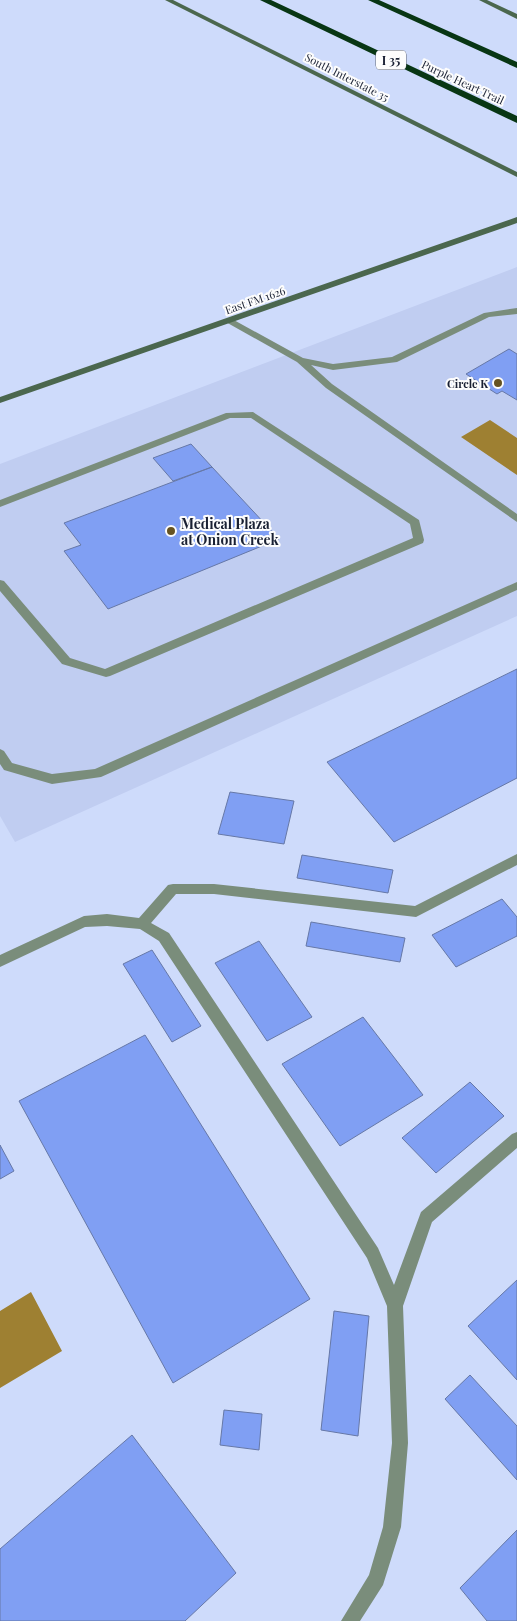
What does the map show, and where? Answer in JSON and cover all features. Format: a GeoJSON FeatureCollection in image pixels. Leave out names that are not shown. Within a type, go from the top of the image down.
{"type":"FeatureCollection","features":[{"type":"Feature","properties":{"kind":"highway","name":"Purple Heart Trail"},"geometry":{"type":"LineString","coordinates":[[264,0],[517,120]]}},
{"type":"Feature","properties":{"kind":"highway"},"geometry":{"type":"LineString","coordinates":[[372,0],[517,66]]}},
{"type":"Feature","properties":{"kind":"main road","name":"South Interstate 35"},"geometry":{"type":"LineString","coordinates":[[168,0],[517,175]]}},
{"type":"Feature","properties":{"kind":"main road"},"geometry":{"type":"LineString","coordinates":[[482,0],[517,17]]}},
{"type":"Feature","properties":{"kind":"main road","name":"East FM 1626"},"geometry":{"type":"LineString","coordinates":[[0,400],[517,220]]}},
{"type":"Feature","properties":{"kind":"lane"},"geometry":{"type":"LineString","coordinates":[[300,360],[333,367],[394,360],[487,315],[517,311]]}},
{"type":"Feature","properties":{"kind":"lane"},"geometry":{"type":"LineString","coordinates":[[229,321],[300,360],[328,386],[517,519]]}},
{"type":"Feature","properties":{"kind":"lane"},"geometry":{"type":"LineString","coordinates":[[0,504],[229,415],[252,414],[415,522],[419,540],[106,673],[66,661],[0,584]]}},
{"type":"Feature","properties":{"kind":"lane"},"geometry":{"type":"LineString","coordinates":[[0,754],[8,767],[52,779],[97,774],[517,586]]}},
{"type":"Feature","properties":{"kind":"lane"},"geometry":{"type":"LineString","coordinates":[[142,924],[172,889],[214,889],[416,912],[517,859]]}},
{"type":"Feature","properties":{"kind":"lane"},"geometry":{"type":"LineString","coordinates":[[0,961],[84,922],[107,920],[142,924],[164,937],[373,1253],[395,1306],[400,1443],[392,1527],[378,1579],[350,1621]]}},
{"type":"Feature","properties":{"kind":"lane"},"geometry":{"type":"LineString","coordinates":[[395,1306],[426,1217],[517,1139]]}},
{"type":"Feature","properties":{"kind":"shaded area"},"geometry":{"type":"Polygon","coordinates":[[[517,267],[517,616],[15,842],[0,816],[0,464],[517,267]]]}},
{"type":"Feature","properties":{"kind":"shaded area"},"geometry":{"type":"Polygon","coordinates":[[[490,420],[517,438],[517,475],[461,437],[490,420]]]}},
{"type":"Feature","properties":{"kind":"shaded area"},"geometry":{"type":"Polygon","coordinates":[[[31,1292],[62,1351],[0,1388],[0,1311],[31,1292]]]}},
{"type":"Feature","properties":{"kind":"building","name":"Circle K"},"geometry":{"type":"Polygon","coordinates":[[[509,349],[517,354],[517,400],[502,391],[497,394],[466,374],[509,349]]]}},
{"type":"Feature","properties":{"kind":"building"},"geometry":{"type":"Polygon","coordinates":[[[191,444],[212,467],[173,481],[153,458],[191,444]]]}},
{"type":"Feature","properties":{"kind":"building","name":"Medical Plaza at Onion Creek"},"geometry":{"type":"Polygon","coordinates":[[[212,467],[279,539],[108,609],[64,551],[81,545],[64,523],[212,467]]]}},
{"type":"Feature","properties":{"kind":"building"},"geometry":{"type":"Polygon","coordinates":[[[517,669],[517,778],[394,842],[327,762],[517,669]]]}},
{"type":"Feature","properties":{"kind":"building"},"geometry":{"type":"Polygon","coordinates":[[[230,792],[294,801],[284,844],[218,834],[230,792]]]}},
{"type":"Feature","properties":{"kind":"building"},"geometry":{"type":"Polygon","coordinates":[[[302,855],[393,870],[388,893],[297,878],[302,855]]]}},
{"type":"Feature","properties":{"kind":"building"},"geometry":{"type":"Polygon","coordinates":[[[502,899],[517,917],[517,936],[456,967],[432,935],[502,899]]]}},
{"type":"Feature","properties":{"kind":"building"},"geometry":{"type":"Polygon","coordinates":[[[311,922],[405,938],[400,962],[306,946],[311,922]]]}},
{"type":"Feature","properties":{"kind":"building"},"geometry":{"type":"Polygon","coordinates":[[[259,941],[312,1017],[267,1041],[215,963],[259,941]]]}},
{"type":"Feature","properties":{"kind":"building"},"geometry":{"type":"Polygon","coordinates":[[[152,950],[201,1026],[172,1042],[123,964],[152,950]]]}},
{"type":"Feature","properties":{"kind":"building"},"geometry":{"type":"Polygon","coordinates":[[[363,1017],[423,1095],[340,1146],[282,1064],[363,1017]]]}},
{"type":"Feature","properties":{"kind":"building"},"geometry":{"type":"Polygon","coordinates":[[[145,1035],[310,1299],[173,1383],[19,1101],[145,1035]]]}},
{"type":"Feature","properties":{"kind":"building"},"geometry":{"type":"Polygon","coordinates":[[[470,1082],[504,1116],[436,1173],[402,1138],[470,1082]]]}},
{"type":"Feature","properties":{"kind":"building"},"geometry":{"type":"Polygon","coordinates":[[[0,1145],[14,1171],[0,1179],[0,1145]]]}},
{"type":"Feature","properties":{"kind":"building"},"geometry":{"type":"Polygon","coordinates":[[[517,1280],[517,1380],[468,1326],[517,1280]]]}},
{"type":"Feature","properties":{"kind":"building"},"geometry":{"type":"Polygon","coordinates":[[[334,1311],[369,1316],[358,1436],[321,1430],[334,1311]]]}},
{"type":"Feature","properties":{"kind":"building"},"geometry":{"type":"Polygon","coordinates":[[[470,1375],[517,1426],[517,1480],[445,1399],[470,1375]]]}},
{"type":"Feature","properties":{"kind":"building"},"geometry":{"type":"Polygon","coordinates":[[[224,1410],[262,1414],[259,1450],[220,1445],[224,1410]]]}},
{"type":"Feature","properties":{"kind":"building"},"geometry":{"type":"Polygon","coordinates":[[[132,1435],[236,1573],[185,1621],[0,1621],[0,1549],[132,1435]]]}},
{"type":"Feature","properties":{"kind":"building"},"geometry":{"type":"Polygon","coordinates":[[[517,1530],[517,1621],[487,1621],[460,1588],[517,1530]]]}},
{"type":"Feature","properties":{"kind":"place","name":"Circle K"},"geometry":{"type":"Point","coordinates":[498,383]}},
{"type":"Feature","properties":{"kind":"place","name":"Medical Plaza at Onion Creek"},"geometry":{"type":"Point","coordinates":[171,531]}}]}
